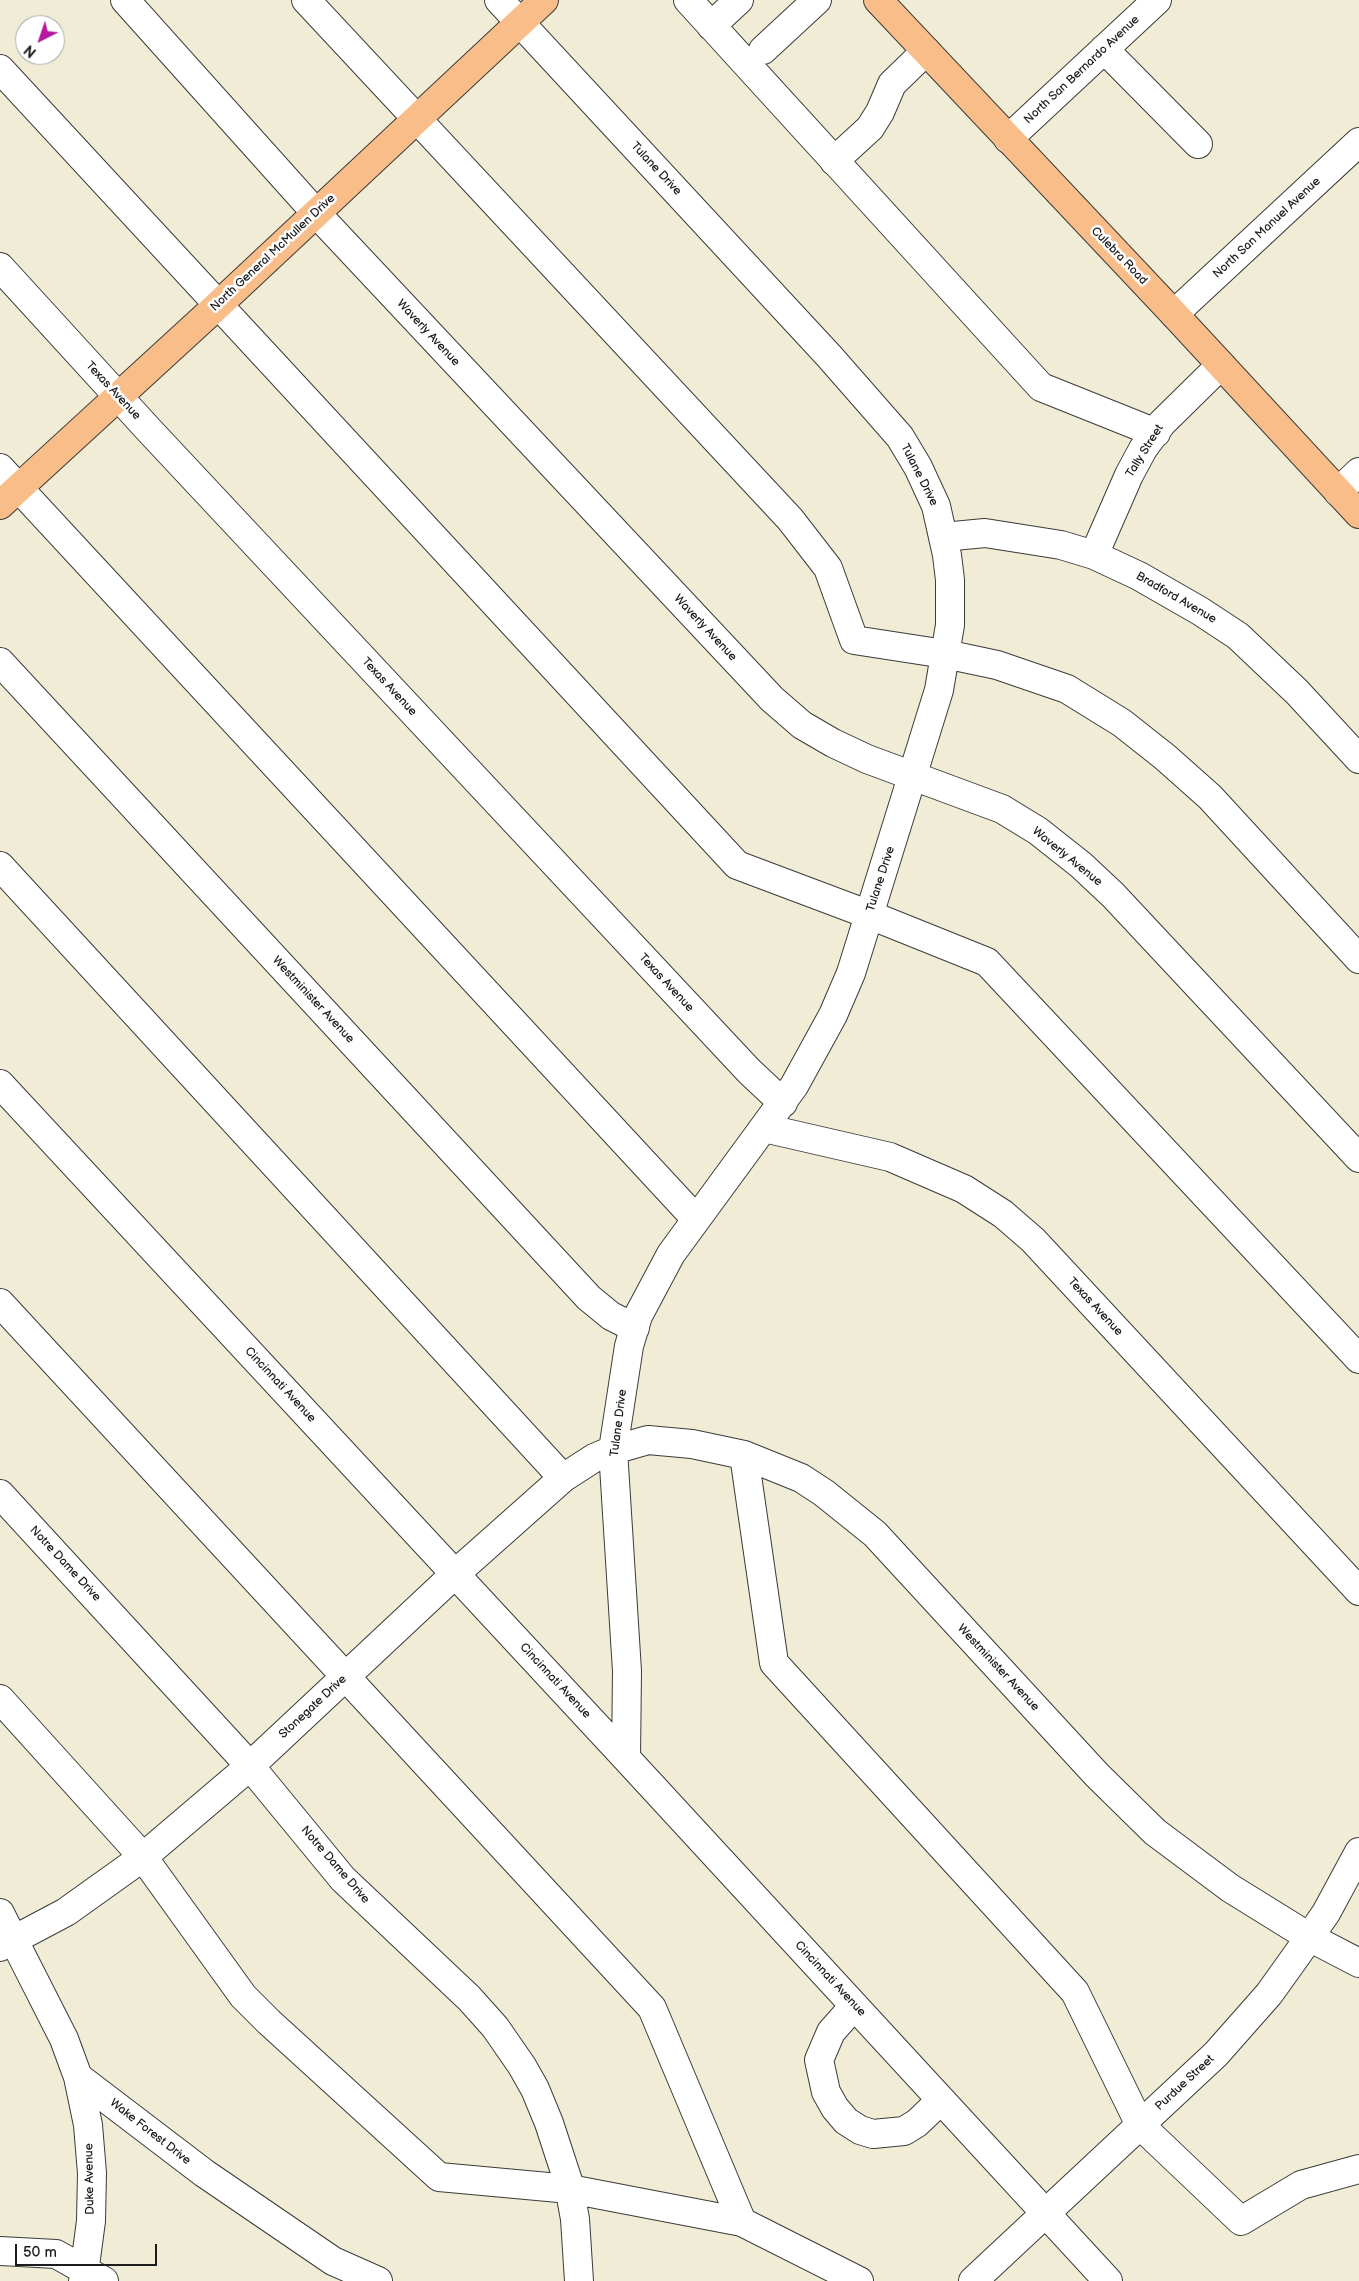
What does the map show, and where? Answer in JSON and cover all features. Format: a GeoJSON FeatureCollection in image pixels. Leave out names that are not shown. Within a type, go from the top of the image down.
{"type":"FeatureCollection","features":[{"type":"Feature","properties":{"kind":"main road","name":"North General McMullen Drive"},"geometry":{"type":"LineString","coordinates":[[9,496],[217,306],[544,0]]}},
{"type":"Feature","properties":{"kind":"main road","name":"Culebra Road"},"geometry":{"type":"LineString","coordinates":[[878,0],[1174,314],[1359,514]]}},
{"type":"Feature","properties":{"kind":"street","name":"Waverly Avenue"},"geometry":{"type":"LineString","coordinates":[[125,0],[316,213],[772,699],[802,724],[833,743],[867,759],[1002,809],[1038,831],[1081,865],[1157,941],[1359,1158]]}},
{"type":"Feature","properties":{"kind":"street"},"geometry":{"type":"LineString","coordinates":[[306,0],[790,519],[828,568],[854,640],[945,654],[997,665],[1067,689],[1122,723],[1165,757],[1210,797],[1359,959]]}},
{"type":"Feature","properties":{"kind":"street","name":"Tulane Drive"},"geometry":{"type":"LineString","coordinates":[[499,0],[876,408],[900,437],[918,467],[936,506],[950,580],[950,625],[939,690],[851,974],[834,1015],[783,1103],[695,1218],[671,1254],[650,1290],[638,1316],[629,1346],[613,1450],[627,1671],[626,1758]]}},
{"type":"Feature","properties":{"kind":"street"},"geometry":{"type":"LineString","coordinates":[[688,0],[711,15],[840,155],[1041,387],[1156,432]]}},
{"type":"Feature","properties":{"kind":"street"},"geometry":{"type":"LineString","coordinates":[[711,15],[739,0]]}},
{"type":"Feature","properties":{"kind":"street","name":"North San Bernardo Avenue"},"geometry":{"type":"LineString","coordinates":[[1008,139],[1157,0]]}},
{"type":"Feature","properties":{"kind":"street"},"geometry":{"type":"LineString","coordinates":[[763,50],[812,2]]}},
{"type":"Feature","properties":{"kind":"street"},"geometry":{"type":"LineString","coordinates":[[1104,49],[1198,144]]}},
{"type":"Feature","properties":{"kind":"street"},"geometry":{"type":"LineString","coordinates":[[840,155],[875,121],[892,84],[926,51]]}},
{"type":"Feature","properties":{"kind":"street"},"geometry":{"type":"LineString","coordinates":[[0,69],[217,306],[737,865],[987,962],[1359,1359]]}},
{"type":"Feature","properties":{"kind":"street","name":"North San Manuel Avenue"},"geometry":{"type":"LineString","coordinates":[[1174,314],[1359,142]]}},
{"type":"Feature","properties":{"kind":"street","name":"Texas Avenue"},"geometry":{"type":"LineString","coordinates":[[0,267],[118,397],[742,1064],[783,1103]]}},
{"type":"Feature","properties":{"kind":"street","name":"Tally Street"},"geometry":{"type":"LineString","coordinates":[[1094,555],[1129,474],[1156,432],[1181,404],[1221,365]]}},
{"type":"Feature","properties":{"kind":"street"},"geometry":{"type":"LineString","coordinates":[[0,468],[9,496],[695,1218]]}},
{"type":"Feature","properties":{"kind":"street"},"geometry":{"type":"LineString","coordinates":[[1338,492],[1359,472]]}},
{"type":"Feature","properties":{"kind":"street","name":"Bradford Avenue"},"geometry":{"type":"LineString","coordinates":[[943,538],[985,533],[1061,545],[1094,555],[1139,576],[1200,611],[1238,636],[1297,692],[1359,759]]}},
{"type":"Feature","properties":{"kind":"street","name":"Westminister Avenue"},"geometry":{"type":"LineString","coordinates":[[0,662],[590,1298],[611,1316],[635,1328]]}},
{"type":"Feature","properties":{"kind":"street"},"geometry":{"type":"LineString","coordinates":[[0,866],[563,1478]]}},
{"type":"Feature","properties":{"kind":"street","name":"Cincinnati Avenue"},"geometry":{"type":"LineString","coordinates":[[0,1084],[626,1758],[1108,2281]]}},
{"type":"Feature","properties":{"kind":"street","name":"Texas Avenue"},"geometry":{"type":"LineString","coordinates":[[764,1128],[890,1158],[964,1189],[1003,1214],[1033,1240],[1359,1590]]}},
{"type":"Feature","properties":{"kind":"street"},"geometry":{"type":"LineString","coordinates":[[0,1303],[652,2008],[742,2222]]}},
{"type":"Feature","properties":{"kind":"street","name":"Westminister Avenue"},"geometry":{"type":"LineString","coordinates":[[613,1450],[648,1440],[692,1444],[744,1455],[801,1478],[824,1493],[875,1534],[1097,1775],[1155,1832],[1230,1888],[1309,1937],[1359,1963]]}},
{"type":"Feature","properties":{"kind":"street","name":"Stonegate Drive"},"geometry":{"type":"LineString","coordinates":[[8,1943],[66,1912],[142,1857],[250,1766],[455,1574],[563,1478],[594,1458],[613,1450]]}},
{"type":"Feature","properties":{"kind":"street"},"geometry":{"type":"LineString","coordinates":[[744,1455],[774,1663],[1075,1992],[1140,2125],[1241,2222],[1301,2185],[1359,2169]]}},
{"type":"Feature","properties":{"kind":"street","name":"Notre Dame Drive"},"geometry":{"type":"LineString","coordinates":[[0,1494],[250,1766],[343,1878],[468,1998],[495,2027],[522,2066],[535,2089],[550,2123],[570,2189],[578,2244],[579,2281]]}},
{"type":"Feature","properties":{"kind":"street"},"geometry":{"type":"LineString","coordinates":[[0,1699],[142,1857],[243,1996],[439,2177],[570,2189],[742,2222],[858,2281]]}},
{"type":"Feature","properties":{"kind":"street","name":"Purdue Street"},"geometry":{"type":"LineString","coordinates":[[973,2281],[1216,2054],[1269,1994],[1326,1913],[1359,1852]]}},
{"type":"Feature","properties":{"kind":"street"},"geometry":{"type":"LineString","coordinates":[[0,1912],[8,1943],[64,2039],[78,2077]]}},
{"type":"Feature","properties":{"kind":"street"},"geometry":{"type":"LineString","coordinates":[[854,2006],[832,2032],[819,2060],[826,2092],[835,2108],[846,2121],[860,2130],[873,2134],[904,2131],[917,2123],[941,2100]]}},
{"type":"Feature","properties":{"kind":"street","name":"Duke Avenue"},"geometry":{"type":"LineString","coordinates":[[78,2077],[88,2125],[92,2173],[91,2277]]}},
{"type":"Feature","properties":{"kind":"street","name":"Wake Forest Drive"},"geometry":{"type":"LineString","coordinates":[[78,2077],[212,2179],[333,2261],[378,2281]]}},
{"type":"Feature","properties":{"kind":"street"},"geometry":{"type":"LineString","coordinates":[[0,2251],[56,2254],[91,2277]]}}]}
